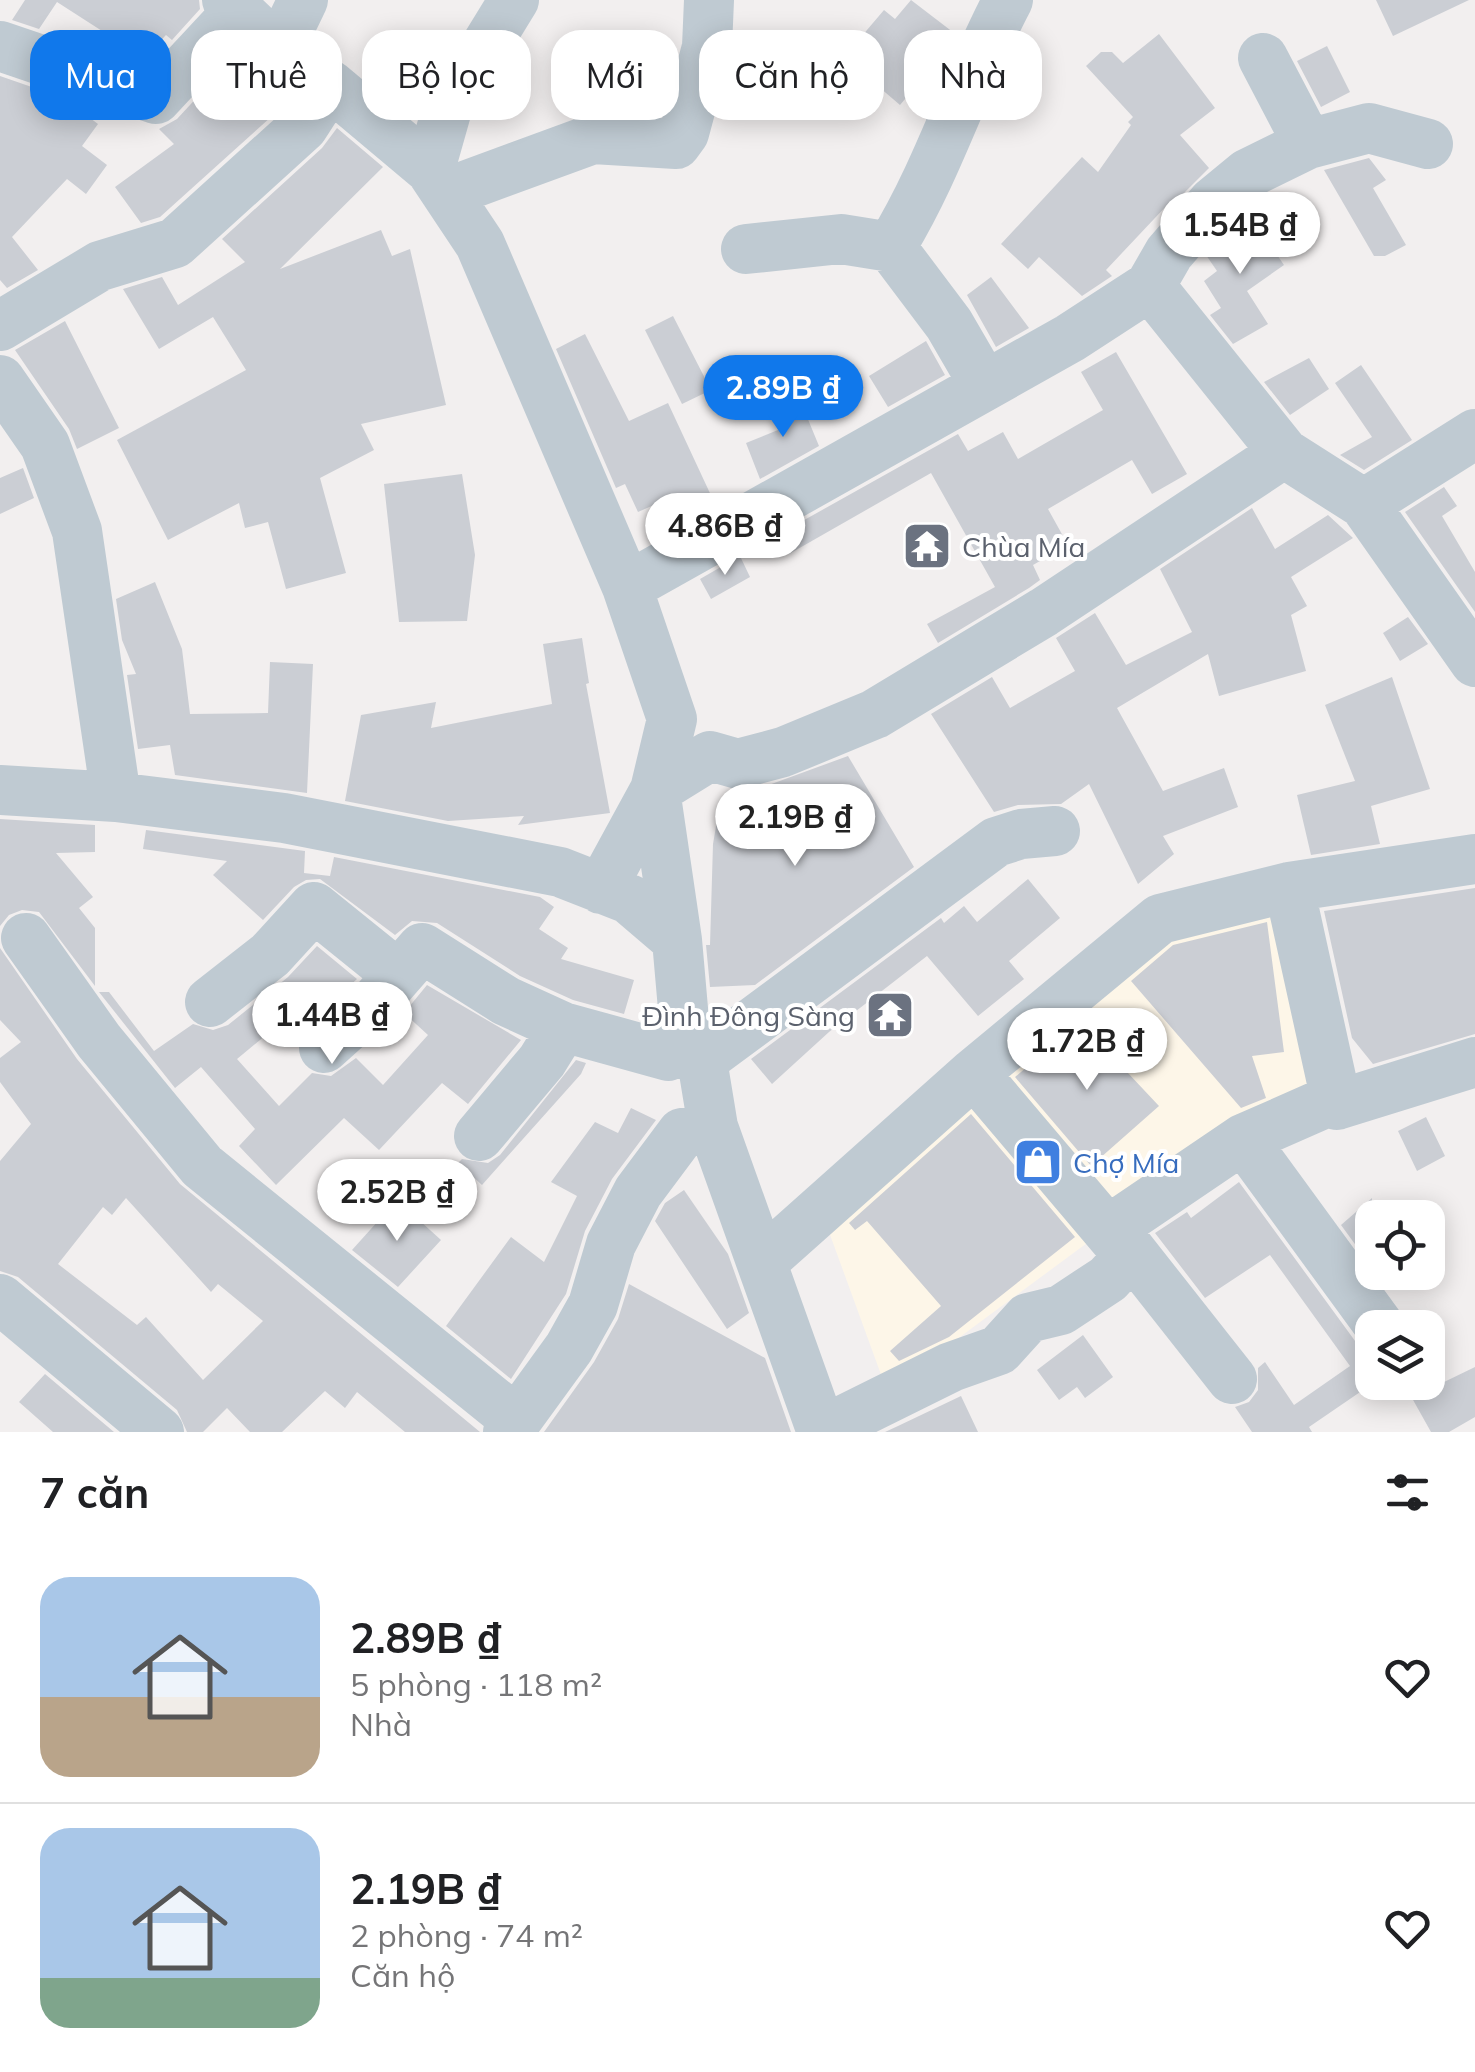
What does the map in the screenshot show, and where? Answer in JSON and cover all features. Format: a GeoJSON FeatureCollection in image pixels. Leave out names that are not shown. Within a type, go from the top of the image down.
{"type":"FeatureCollection","features":[{"type":"Feature","properties":{"kind":"street"},"geometry":{"type":"LineString","coordinates":[[289,30],[304,0]]}},
{"type":"Feature","properties":{"kind":"street"},"geometry":{"type":"LineString","coordinates":[[438,181],[447,109],[514,0]]}},
{"type":"Feature","properties":{"kind":"street"},"geometry":{"type":"LineString","coordinates":[[438,181],[593,139],[676,144],[684,132],[707,47],[709,0]]}},
{"type":"Feature","properties":{"kind":"street"},"geometry":{"type":"LineString","coordinates":[[891,247],[927,188],[977,58],[1008,0]]}},
{"type":"Feature","properties":{"kind":"street"},"geometry":{"type":"LineString","coordinates":[[0,46],[156,99],[232,6],[258,30]]}},
{"type":"Feature","properties":{"kind":"street"},"geometry":{"type":"LineString","coordinates":[[1263,58],[1308,144]]}},
{"type":"Feature","properties":{"kind":"street"},"geometry":{"type":"LineString","coordinates":[[342,96],[438,181],[480,244],[628,586],[672,719],[655,790],[601,889]]}},
{"type":"Feature","properties":{"kind":"street"},"geometry":{"type":"LineString","coordinates":[[0,326],[100,266],[175,243],[306,120]]}},
{"type":"Feature","properties":{"kind":"street"},"geometry":{"type":"LineString","coordinates":[[628,586],[985,386],[1150,286],[1169,253],[1213,202],[1247,174],[1308,144],[1368,128],[1428,144]]}},
{"type":"Feature","properties":{"kind":"street"},"geometry":{"type":"LineString","coordinates":[[746,249],[841,239],[891,247],[949,324],[985,386]]}},
{"type":"Feature","properties":{"kind":"street"},"geometry":{"type":"LineString","coordinates":[[1150,286],[1284,453],[1364,504],[1475,662]]}},
{"type":"Feature","properties":{"kind":"street"},"geometry":{"type":"LineString","coordinates":[[0,380],[45,444],[78,531],[116,797]]}},
{"type":"Feature","properties":{"kind":"street"},"geometry":{"type":"LineString","coordinates":[[1364,504],[1475,434]]}},
{"type":"Feature","properties":{"kind":"street"},"geometry":{"type":"LineString","coordinates":[[655,790],[710,756],[738,764],[784,752],[875,714],[1044,612],[1284,453]]}},
{"type":"Feature","properties":{"kind":"street"},"geometry":{"type":"LineString","coordinates":[[0,790],[116,797],[284,818],[560,872],[629,899],[677,940]]}},
{"type":"Feature","properties":{"kind":"street"},"geometry":{"type":"LineString","coordinates":[[655,790],[694,1051],[713,1127],[822,1431],[951,1367],[999,1350],[1028,1318],[1061,1310],[1108,1279],[1127,1249]]}},
{"type":"Feature","properties":{"kind":"street"},"geometry":{"type":"LineString","coordinates":[[324,1048],[374,1003],[422,948],[506,1001],[563,1027],[668,1056],[694,1051],[996,842],[1021,834],[1056,831]]}},
{"type":"Feature","properties":{"kind":"street"},"geometry":{"type":"LineString","coordinates":[[763,1260],[974,1072],[1160,919],[1289,887],[1475,860]]}},
{"type":"Feature","properties":{"kind":"street"},"geometry":{"type":"LineString","coordinates":[[1289,887],[1337,1105]]}},
{"type":"Feature","properties":{"kind":"street"},"geometry":{"type":"LineString","coordinates":[[210,1002],[270,955],[314,907],[397,974]]}},
{"type":"Feature","properties":{"kind":"street"},"geometry":{"type":"LineString","coordinates":[[26,938],[98,1041],[202,1166],[512,1426],[568,1348],[593,1305],[611,1244],[638,1192],[682,1133],[713,1127]]}},
{"type":"Feature","properties":{"kind":"street"},"geometry":{"type":"LineString","coordinates":[[479,1136],[542,1061],[563,1027]]}},
{"type":"Feature","properties":{"kind":"street"},"geometry":{"type":"LineString","coordinates":[[1127,1249],[1120,1236],[1125,1219],[1243,1139],[1327,1102],[1337,1105],[1475,1062]]}},
{"type":"Feature","properties":{"kind":"street"},"geometry":{"type":"LineString","coordinates":[[974,1072],[1127,1249],[1232,1379]]}},
{"type":"Feature","properties":{"kind":"street"},"geometry":{"type":"LineString","coordinates":[[1243,1139],[1368,1310]]}},
{"type":"Feature","properties":{"kind":"street"},"geometry":{"type":"LineString","coordinates":[[0,1299],[159,1432]]}},
{"type":"Feature","properties":{"kind":"shaded area","name":"Chợ Mía"},"geometry":{"type":"Polygon","coordinates":[[[1286,911],[1321,1091],[1260,1115],[887,1391],[821,1210],[1142,936],[1286,911]]]}},
{"type":"Feature","properties":{"kind":"building"},"geometry":{"type":"Polygon","coordinates":[[[25,0],[199,0],[200,9],[172,40],[171,30],[100,30],[57,2],[39,29],[12,20],[25,0]]]}},
{"type":"Feature","properties":{"kind":"building"},"geometry":{"type":"Polygon","coordinates":[[[911,0],[950,30],[904,30],[904,100],[900,105],[884,91],[884,30],[867,30],[884,10],[895,19],[911,0]]]}},
{"type":"Feature","properties":{"kind":"building"},"geometry":{"type":"Polygon","coordinates":[[[1376,0],[1469,0],[1393,36],[1376,0]]]}},
{"type":"Feature","properties":{"kind":"building"},"geometry":{"type":"Polygon","coordinates":[[[1159,34],[1215,108],[1180,135],[1209,168],[1172,205],[1170,202],[1106,270],[1112,276],[1082,296],[1039,257],[1028,269],[1001,244],[1082,157],[1098,172],[1131,125],[1128,122],[1133,117],[1086,66],[1101,52],[1112,52],[1123,63],[1159,34]]]}},
{"type":"Feature","properties":{"kind":"building"},"geometry":{"type":"Polygon","coordinates":[[[1327,46],[1350,92],[1321,107],[1297,61],[1327,46]]]}},
{"type":"Feature","properties":{"kind":"building"},"geometry":{"type":"Polygon","coordinates":[[[0,76],[30,86],[30,120],[93,120],[98,124],[82,146],[107,165],[86,194],[67,179],[12,237],[38,270],[7,288],[0,280],[0,76]]]}},
{"type":"Feature","properties":{"kind":"building"},"geometry":{"type":"Polygon","coordinates":[[[191,104],[191,120],[268,120],[160,217],[141,223],[115,187],[174,144],[159,129],[177,119],[191,104]]]}},
{"type":"Feature","properties":{"kind":"building"},"geometry":{"type":"Polygon","coordinates":[[[337,128],[383,167],[280,269],[381,230],[392,256],[410,249],[446,405],[361,424],[374,450],[320,478],[346,573],[286,589],[268,522],[245,528],[239,503],[168,540],[117,440],[246,370],[213,317],[159,349],[123,289],[162,277],[178,305],[245,262],[222,239],[322,148],[337,128]]]}},
{"type":"Feature","properties":{"kind":"building"},"geometry":{"type":"Polygon","coordinates":[[[1369,158],[1386,180],[1373,188],[1406,245],[1385,256],[1374,256],[1324,170],[1369,158]]]}},
{"type":"Feature","properties":{"kind":"building"},"geometry":{"type":"Polygon","coordinates":[[[1247,211],[1284,265],[1247,291],[1268,324],[1233,344],[1210,315],[1221,308],[1204,281],[1217,271],[1206,255],[1247,211]]]}},
{"type":"Feature","properties":{"kind":"building"},"geometry":{"type":"Polygon","coordinates":[[[991,277],[1029,328],[996,347],[967,295],[991,277]]]}},
{"type":"Feature","properties":{"kind":"building"},"geometry":{"type":"Polygon","coordinates":[[[673,316],[711,390],[682,404],[645,330],[673,316]]]}},
{"type":"Feature","properties":{"kind":"building"},"geometry":{"type":"Polygon","coordinates":[[[65,321],[119,428],[77,449],[69,429],[15,350],[65,321]]]}},
{"type":"Feature","properties":{"kind":"building"},"geometry":{"type":"Polygon","coordinates":[[[585,334],[629,421],[668,403],[715,504],[684,522],[672,497],[638,512],[625,484],[616,488],[556,349],[585,334]]]}},
{"type":"Feature","properties":{"kind":"building"},"geometry":{"type":"Polygon","coordinates":[[[926,341],[945,375],[888,407],[869,376],[926,341]]]}},
{"type":"Feature","properties":{"kind":"building"},"geometry":{"type":"Polygon","coordinates":[[[1116,352],[1187,474],[1152,494],[1132,460],[1048,509],[1068,545],[1033,565],[1040,580],[1029,588],[938,643],[927,624],[995,587],[931,473],[789,554],[781,533],[958,434],[968,451],[1003,432],[1018,459],[1103,410],[1081,372],[1116,352]]]}},
{"type":"Feature","properties":{"kind":"building"},"geometry":{"type":"Polygon","coordinates":[[[1309,358],[1329,389],[1290,415],[1264,382],[1309,358]]]}},
{"type":"Feature","properties":{"kind":"building"},"geometry":{"type":"Polygon","coordinates":[[[1361,365],[1412,440],[1364,470],[1340,455],[1372,437],[1335,383],[1361,365]]]}},
{"type":"Feature","properties":{"kind":"building"},"geometry":{"type":"Polygon","coordinates":[[[800,400],[819,446],[760,479],[746,443],[778,430],[771,412],[800,400]]]}},
{"type":"Feature","properties":{"kind":"building"},"geometry":{"type":"Polygon","coordinates":[[[23,468],[34,498],[0,514],[0,478],[23,468]]]}},
{"type":"Feature","properties":{"kind":"building"},"geometry":{"type":"Polygon","coordinates":[[[462,474],[475,555],[467,621],[399,622],[384,484],[462,474]]]}},
{"type":"Feature","properties":{"kind":"building"},"geometry":{"type":"Polygon","coordinates":[[[1444,487],[1457,506],[1442,516],[1475,572],[1475,612],[1405,512],[1444,487]]]}},
{"type":"Feature","properties":{"kind":"building"},"geometry":{"type":"Polygon","coordinates":[[[1252,508],[1275,549],[1328,515],[1353,538],[1291,577],[1307,606],[1291,615],[1306,671],[1219,696],[1208,654],[1117,708],[1163,791],[1224,768],[1238,807],[1163,836],[1174,854],[1138,884],[1089,784],[1061,804],[1018,805],[994,812],[931,714],[992,677],[1010,708],[1075,671],[1056,638],[1095,613],[1126,665],[1192,632],[1160,569],[1252,508]]]}},
{"type":"Feature","properties":{"kind":"building"},"geometry":{"type":"Polygon","coordinates":[[[740,556],[750,577],[711,599],[700,579],[740,556]]]}},
{"type":"Feature","properties":{"kind":"building"},"geometry":{"type":"Polygon","coordinates":[[[155,582],[182,649],[190,714],[268,713],[270,662],[313,664],[307,793],[175,775],[170,745],[138,749],[127,675],[136,674],[122,640],[116,599],[155,582]]]}},
{"type":"Feature","properties":{"kind":"building"},"geometry":{"type":"Polygon","coordinates":[[[1408,617],[1428,644],[1400,661],[1383,633],[1408,617]]]}},
{"type":"Feature","properties":{"kind":"building"},"geometry":{"type":"Polygon","coordinates":[[[582,638],[589,683],[586,684],[610,813],[518,825],[524,816],[448,821],[345,801],[361,715],[436,702],[431,728],[552,704],[543,644],[582,638]]]}},
{"type":"Feature","properties":{"kind":"building"},"geometry":{"type":"Polygon","coordinates":[[[1392,677],[1430,789],[1371,806],[1380,844],[1311,855],[1297,795],[1355,781],[1325,705],[1392,677]]]}},
{"type":"Feature","properties":{"kind":"building"},"geometry":{"type":"Polygon","coordinates":[[[848,756],[914,867],[755,985],[710,987],[706,945],[710,945],[713,844],[720,803],[742,801],[766,786],[848,756]]]}},
{"type":"Feature","properties":{"kind":"building"},"geometry":{"type":"Polygon","coordinates":[[[0,819],[95,825],[95,852],[56,853],[93,897],[79,908],[95,928],[95,986],[39,912],[22,910],[9,915],[0,926],[0,819]]]}},
{"type":"Feature","properties":{"kind":"building"},"geometry":{"type":"Polygon","coordinates":[[[146,830],[305,851],[304,873],[330,876],[334,857],[540,897],[554,907],[539,929],[568,948],[561,959],[634,980],[624,1014],[573,1000],[520,976],[437,923],[412,921],[395,935],[320,879],[306,880],[294,887],[263,920],[213,875],[227,861],[143,849],[146,830]]]}},
{"type":"Feature","properties":{"kind":"building"},"geometry":{"type":"Polygon","coordinates":[[[1028,879],[1060,918],[1009,961],[1024,979],[978,1016],[927,956],[829,1032],[772,1084],[751,1059],[941,918],[944,923],[964,906],[977,922],[1028,879]]]}},
{"type":"Feature","properties":{"kind":"building"},"geometry":{"type":"Polygon","coordinates":[[[1475,888],[1475,1034],[1373,1064],[1352,1038],[1324,911],[1475,888]]]}},
{"type":"Feature","properties":{"kind":"building"},"geometry":{"type":"Polygon","coordinates":[[[1267,922],[1284,1052],[1252,1056],[1266,1098],[1241,1108],[1131,981],[1173,945],[1267,922]]]}},
{"type":"Feature","properties":{"kind":"building"},"geometry":{"type":"Polygon","coordinates":[[[317,946],[357,979],[314,1018],[302,1005],[237,1059],[279,1106],[312,1073],[331,1076],[356,1058],[383,1085],[428,1035],[404,1013],[427,985],[521,1040],[468,1104],[442,1083],[379,1150],[344,1118],[276,1185],[239,1146],[255,1129],[201,1067],[175,1088],[99,992],[109,992],[154,1051],[193,1024],[213,1030],[228,1025],[288,977],[317,946]]]}},
{"type":"Feature","properties":{"kind":"building"},"geometry":{"type":"Polygon","coordinates":[[[0,948],[77,1059],[180,1184],[480,1432],[405,1432],[357,1392],[345,1408],[325,1391],[282,1432],[250,1432],[227,1408],[203,1432],[187,1432],[177,1410],[18,1277],[0,1271],[0,1161],[31,1124],[0,1082],[0,1058],[21,1042],[0,1020],[0,948]],[[126,1198],[112,1215],[103,1207],[58,1264],[137,1325],[146,1317],[203,1380],[263,1321],[218,1284],[211,1292],[126,1198]]]}},
{"type":"Feature","properties":{"kind":"building"},"geometry":{"type":"Polygon","coordinates":[[[1080,1022],[1159,1106],[1091,1166],[1015,1077],[1080,1022]]]}},
{"type":"Feature","properties":{"kind":"building"},"geometry":{"type":"Polygon","coordinates":[[[576,1060],[586,1063],[581,1074],[482,1185],[458,1163],[462,1159],[488,1163],[500,1155],[576,1060]]]}},
{"type":"Feature","properties":{"kind":"building"},"geometry":{"type":"Polygon","coordinates":[[[631,1108],[656,1120],[612,1179],[585,1231],[566,1294],[511,1379],[446,1326],[511,1237],[544,1262],[577,1196],[551,1182],[595,1122],[618,1133],[631,1108]]]}},
{"type":"Feature","properties":{"kind":"building"},"geometry":{"type":"Polygon","coordinates":[[[971,1114],[1075,1237],[949,1337],[899,1361],[890,1351],[941,1306],[867,1221],[855,1230],[849,1223],[971,1114]]]}},
{"type":"Feature","properties":{"kind":"building"},"geometry":{"type":"Polygon","coordinates":[[[1426,1117],[1445,1156],[1417,1171],[1398,1131],[1426,1117]]]}},
{"type":"Feature","properties":{"kind":"building"},"geometry":{"type":"Polygon","coordinates":[[[1239,1182],[1355,1341],[1355,1396],[1309,1427],[1312,1432],[1252,1432],[1235,1407],[1249,1402],[1258,1390],[1258,1368],[1265,1362],[1294,1405],[1350,1366],[1270,1255],[1205,1298],[1155,1233],[1187,1212],[1191,1218],[1239,1182]]]}},
{"type":"Feature","properties":{"kind":"building"},"geometry":{"type":"Polygon","coordinates":[[[684,1190],[728,1254],[749,1313],[727,1329],[655,1221],[665,1203],[684,1190]]]}},
{"type":"Feature","properties":{"kind":"building"},"geometry":{"type":"Polygon","coordinates":[[[397,1200],[441,1240],[398,1287],[352,1250],[397,1200]]]}},
{"type":"Feature","properties":{"kind":"building"},"geometry":{"type":"Polygon","coordinates":[[[1355,1213],[1355,1244],[1341,1225],[1355,1213]]]}},
{"type":"Feature","properties":{"kind":"building"},"geometry":{"type":"Polygon","coordinates":[[[629,1284],[765,1358],[791,1432],[544,1432],[594,1362],[618,1319],[629,1284]]]}},
{"type":"Feature","properties":{"kind":"building"},"geometry":{"type":"Polygon","coordinates":[[[1083,1335],[1113,1377],[1085,1398],[1077,1387],[1059,1400],[1037,1370],[1083,1335]]]}},
{"type":"Feature","properties":{"kind":"building"},"geometry":{"type":"Polygon","coordinates":[[[1475,1367],[1475,1417],[1449,1432],[1431,1432],[1413,1400],[1445,1400],[1445,1382],[1475,1367]]]}},
{"type":"Feature","properties":{"kind":"building"},"geometry":{"type":"Polygon","coordinates":[[[45,1374],[114,1432],[53,1432],[19,1402],[45,1374]]]}},
{"type":"Feature","properties":{"kind":"building"},"geometry":{"type":"Polygon","coordinates":[[[961,1396],[978,1432],[885,1432],[898,1426],[961,1396]]]}},
{"type":"Feature","properties":{"kind":"place","name":"Chùa Mía"},"geometry":{"type":"Point","coordinates":[927,546]}},
{"type":"Feature","properties":{"kind":"place","name":"Đình Đông Sàng"},"geometry":{"type":"Point","coordinates":[890,1015]}},
{"type":"Feature","properties":{"kind":"place","name":"Chợ Mía"},"geometry":{"type":"Point","coordinates":[1038,1162]}}]}
